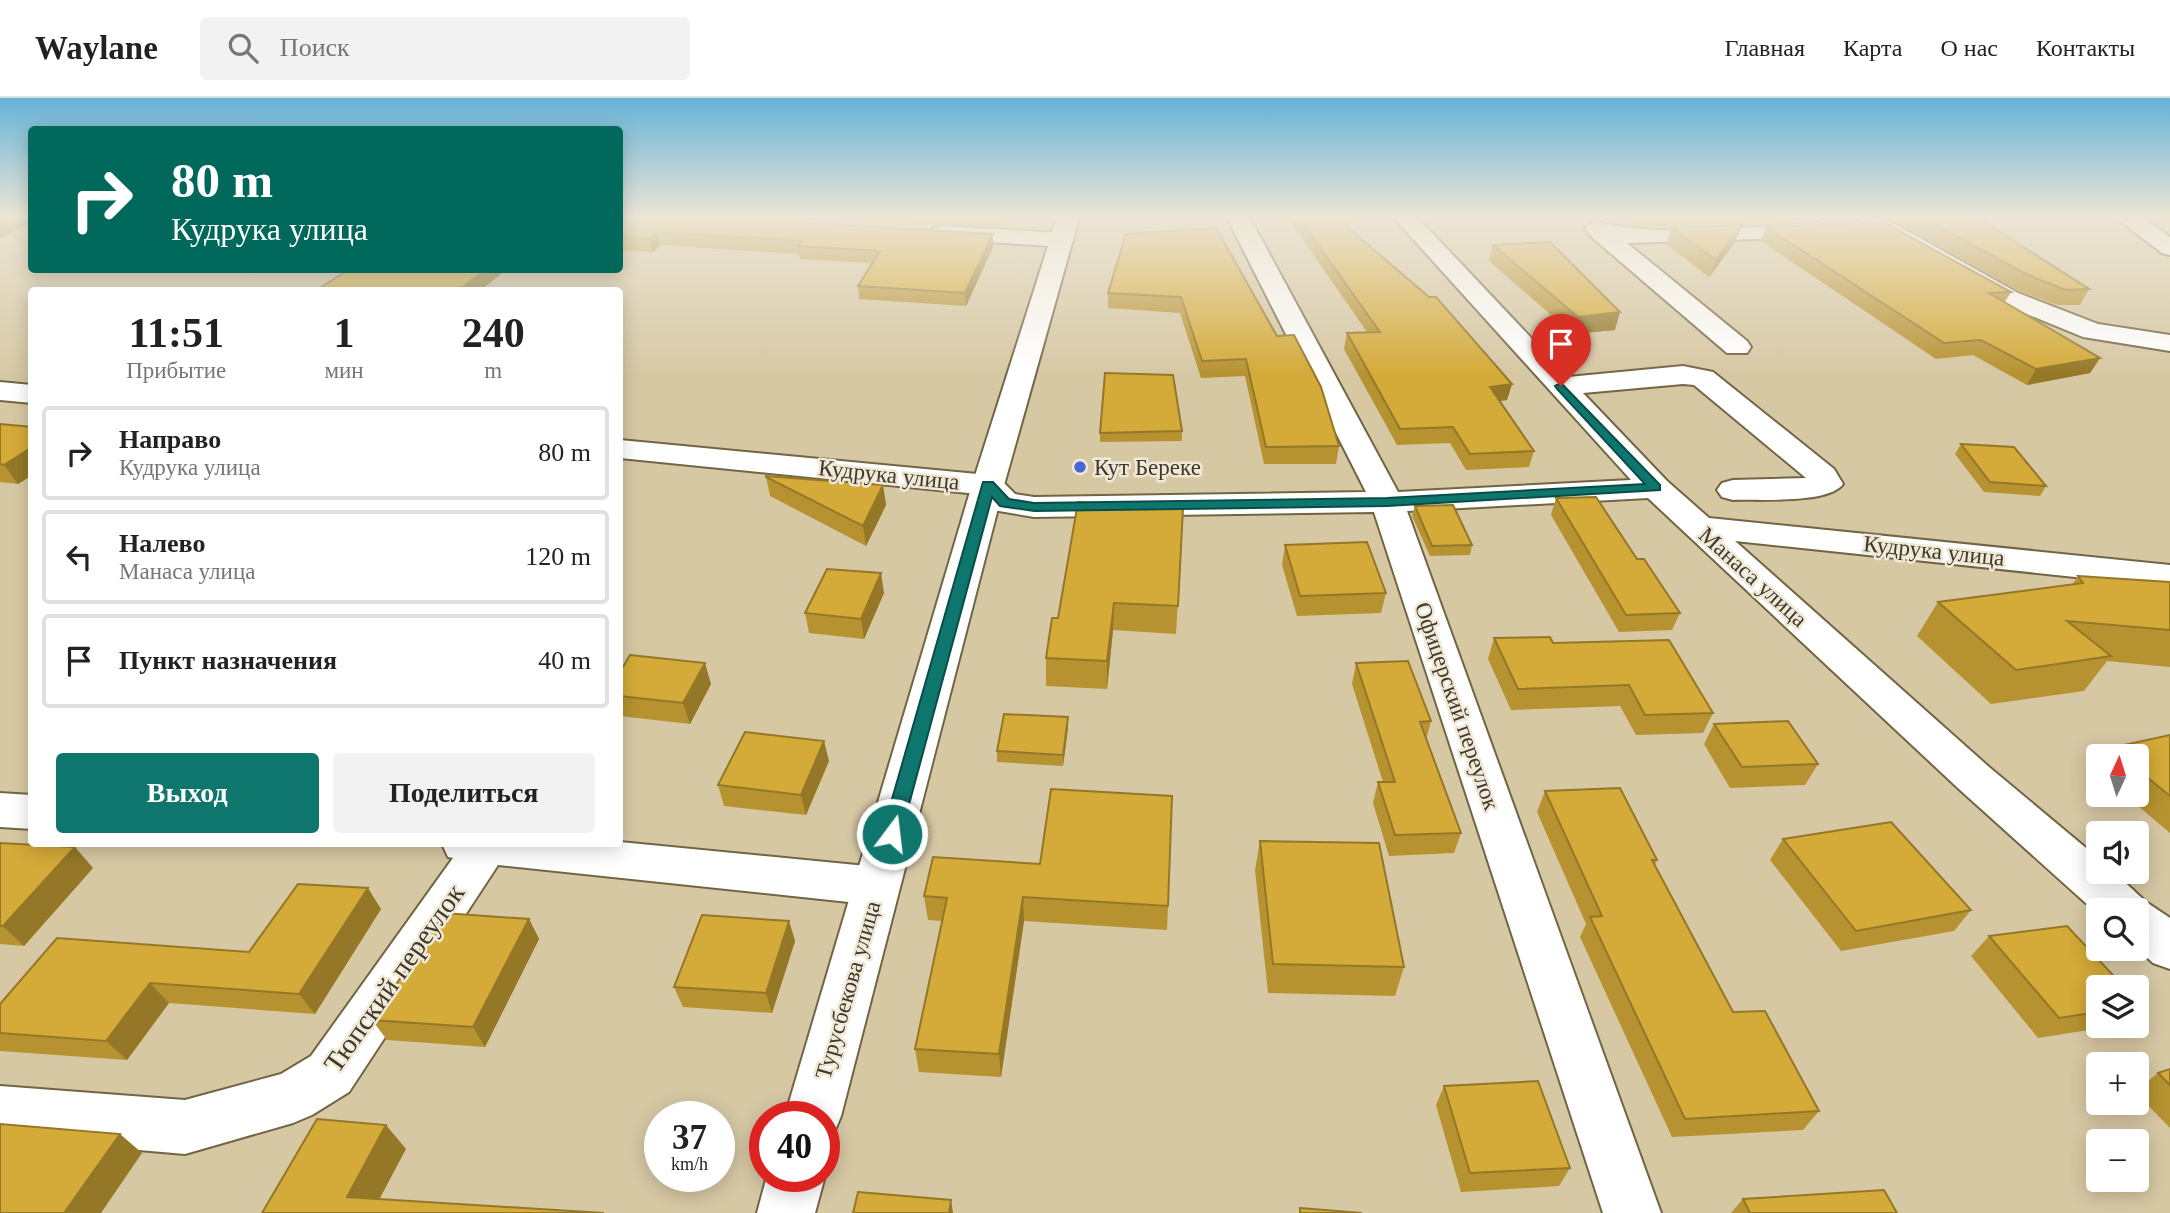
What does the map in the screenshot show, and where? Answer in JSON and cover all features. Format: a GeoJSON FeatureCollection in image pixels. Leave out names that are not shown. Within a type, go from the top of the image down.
{"type":"FeatureCollection","features":[{"type":"Feature","properties":{"kind":"street","name":"Турусбекова улица"},"geometry":{"type":"LineString","coordinates":[[817,1101],[988,485],[1053,270]]}},
{"type":"Feature","properties":{"kind":"street","name":"Офицерский переулок"},"geometry":{"type":"LineString","coordinates":[[1265,270],[1387,502],[1632,1213]]}},
{"type":"Feature","properties":{"kind":"street","name":"Манаса улица"},"geometry":{"type":"LineString","coordinates":[[1453,270],[1656,488],[1974,778],[2112,898]]}},
{"type":"Feature","properties":{"kind":"street"},"geometry":{"type":"LineString","coordinates":[[1645,270],[1737,347]]}},
{"type":"Feature","properties":{"kind":"street"},"geometry":{"type":"LineString","coordinates":[[1959,270],[2009,298],[2092,331],[2170,343]]}},
{"type":"Feature","properties":{"kind":"street"},"geometry":{"type":"LineString","coordinates":[[1561,386],[1683,375],[1703,378],[1824,476],[1826,484],[1820,487],[1733,490]]}},
{"type":"Feature","properties":{"kind":"street"},"geometry":{"type":"LineString","coordinates":[[0,391],[28,394]]}},
{"type":"Feature","properties":{"kind":"street","name":"Кудрука улица"},"geometry":{"type":"LineString","coordinates":[[623,449],[988,485],[1005,503],[1034,507],[1387,502],[1656,488]]}},
{"type":"Feature","properties":{"kind":"street","name":"Кудрука улица"},"geometry":{"type":"LineString","coordinates":[[1699,527],[2170,576]]}},
{"type":"Feature","properties":{"kind":"street"},"geometry":{"type":"LineString","coordinates":[[0,810],[28,813]]}},
{"type":"Feature","properties":{"kind":"street","name":"Тюпский переулок"},"geometry":{"type":"LineString","coordinates":[[0,1111],[186,1127],[293,1097],[330,1074],[473,847]]}},
{"type":"Feature","properties":{"kind":"street","name":"Тюпский переулок"},"geometry":{"type":"LineString","coordinates":[[504,847],[877,886]]}},
{"type":"Feature","properties":{"kind":"street"},"geometry":{"type":"LineString","coordinates":[[2149,930],[2170,948]]}},
{"type":"Feature","properties":{"kind":"street"},"geometry":{"type":"LineString","coordinates":[[786,1213],[792,1192]]}},
{"type":"Feature","properties":{"kind":"building"},"geometry":{"type":"Polygon","coordinates":[[[868,270],[976,270],[965,293],[858,286],[868,270]]]}},
{"type":"Feature","properties":{"kind":"building"},"geometry":{"type":"Polygon","coordinates":[[[1115,270],[1240,270],[1277,336],[1294,335],[1321,387],[1339,446],[1266,447],[1246,359],[1202,361],[1181,297],[1108,293],[1115,270]]]}},
{"type":"Feature","properties":{"kind":"building"},"geometry":{"type":"Polygon","coordinates":[[[1336,270],[1397,270],[1429,297],[1436,297],[1512,384],[1490,387],[1534,451],[1470,454],[1453,427],[1400,429],[1347,333],[1380,332],[1336,270]]]}},
{"type":"Feature","properties":{"kind":"building"},"geometry":{"type":"Polygon","coordinates":[[[1523,270],[1578,270],[1620,312],[1578,317],[1523,270]]]}},
{"type":"Feature","properties":{"kind":"building"},"geometry":{"type":"Polygon","coordinates":[[[1832,270],[1971,270],[2011,292],[1989,293],[2100,358],[2036,369],[1981,340],[1944,343],[1832,270]]]}},
{"type":"Feature","properties":{"kind":"building"},"geometry":{"type":"Polygon","coordinates":[[[2019,270],[2059,270],[2089,289],[2066,290],[2019,270]]]}},
{"type":"Feature","properties":{"kind":"building"},"geometry":{"type":"Polygon","coordinates":[[[343,273],[481,273],[463,287],[322,287],[343,273]]]}},
{"type":"Feature","properties":{"kind":"building"},"geometry":{"type":"Polygon","coordinates":[[[1105,373],[1173,375],[1182,431],[1100,433],[1105,373]]]}},
{"type":"Feature","properties":{"kind":"building"},"geometry":{"type":"Polygon","coordinates":[[[0,424],[28,427],[28,450],[4,465],[0,464],[0,424]]]}},
{"type":"Feature","properties":{"kind":"building"},"geometry":{"type":"Polygon","coordinates":[[[1961,444],[2014,447],[2046,486],[1990,482],[1961,444]]]}},
{"type":"Feature","properties":{"kind":"building"},"geometry":{"type":"Polygon","coordinates":[[[766,476],[883,485],[863,526],[766,476]]]}},
{"type":"Feature","properties":{"kind":"building"},"geometry":{"type":"Polygon","coordinates":[[[1596,497],[1637,559],[1644,559],[1680,613],[1626,615],[1556,498],[1596,497]]]}},
{"type":"Feature","properties":{"kind":"building"},"geometry":{"type":"Polygon","coordinates":[[[1078,502],[1183,508],[1178,606],[1114,603],[1107,661],[1046,658],[1052,618],[1058,618],[1078,502]]]}},
{"type":"Feature","properties":{"kind":"building"},"geometry":{"type":"Polygon","coordinates":[[[1453,505],[1472,545],[1432,546],[1415,506],[1453,505]]]}},
{"type":"Feature","properties":{"kind":"building"},"geometry":{"type":"Polygon","coordinates":[[[1367,542],[1386,593],[1300,596],[1285,545],[1367,542]]]}},
{"type":"Feature","properties":{"kind":"building"},"geometry":{"type":"Polygon","coordinates":[[[827,569],[881,573],[861,619],[805,613],[827,569]]]}},
{"type":"Feature","properties":{"kind":"building"},"geometry":{"type":"Polygon","coordinates":[[[2078,576],[2170,582],[2170,630],[2067,621],[2111,656],[2016,670],[1938,602],[2083,583],[2078,576]]]}},
{"type":"Feature","properties":{"kind":"building"},"geometry":{"type":"Polygon","coordinates":[[[1550,637],[1553,643],[1669,640],[1713,713],[1645,715],[1629,685],[1518,689],[1494,638],[1550,637]]]}},
{"type":"Feature","properties":{"kind":"building"},"geometry":{"type":"Polygon","coordinates":[[[630,655],[705,663],[683,703],[623,696],[623,667],[630,655]]]}},
{"type":"Feature","properties":{"kind":"building"},"geometry":{"type":"Polygon","coordinates":[[[1408,661],[1431,721],[1420,722],[1461,833],[1395,835],[1378,782],[1395,782],[1356,663],[1408,661]]]}},
{"type":"Feature","properties":{"kind":"building"},"geometry":{"type":"Polygon","coordinates":[[[1004,714],[1068,717],[1063,755],[997,751],[1004,714]]]}},
{"type":"Feature","properties":{"kind":"building"},"geometry":{"type":"Polygon","coordinates":[[[1788,721],[1818,764],[1742,767],[1714,724],[1788,721]]]}},
{"type":"Feature","properties":{"kind":"building"},"geometry":{"type":"Polygon","coordinates":[[[745,732],[824,741],[801,795],[718,785],[745,732]]]}},
{"type":"Feature","properties":{"kind":"building"},"geometry":{"type":"Polygon","coordinates":[[[2170,735],[2170,796],[2149,779],[2149,744],[2128,744],[2170,735]]]}},
{"type":"Feature","properties":{"kind":"building"},"geometry":{"type":"Polygon","coordinates":[[[1620,788],[1657,860],[1652,860],[1733,1012],[1765,1011],[1819,1111],[1685,1119],[1590,917],[1602,916],[1545,791],[1620,788]]]}},
{"type":"Feature","properties":{"kind":"building"},"geometry":{"type":"Polygon","coordinates":[[[1051,789],[1172,796],[1168,906],[1023,897],[999,1054],[915,1049],[947,898],[924,896],[933,857],[1040,864],[1051,789]]]}},
{"type":"Feature","properties":{"kind":"building"},"geometry":{"type":"Polygon","coordinates":[[[1891,822],[1971,910],[1856,931],[1783,839],[1891,822]]]}},
{"type":"Feature","properties":{"kind":"building"},"geometry":{"type":"Polygon","coordinates":[[[1260,841],[1379,843],[1404,967],[1273,964],[1260,841]]]}},
{"type":"Feature","properties":{"kind":"building"},"geometry":{"type":"Polygon","coordinates":[[[0,843],[28,844],[28,847],[75,847],[3,926],[0,926],[0,843]]]}},
{"type":"Feature","properties":{"kind":"building"},"geometry":{"type":"Polygon","coordinates":[[[298,884],[368,888],[299,994],[150,983],[106,1041],[0,1033],[0,1004],[57,938],[249,952],[298,884]]]}},
{"type":"Feature","properties":{"kind":"building"},"geometry":{"type":"Polygon","coordinates":[[[444,913],[529,919],[473,1027],[372,1020],[444,913]]]}},
{"type":"Feature","properties":{"kind":"building"},"geometry":{"type":"Polygon","coordinates":[[[702,915],[789,921],[766,993],[674,987],[702,915]]]}},
{"type":"Feature","properties":{"kind":"building"},"geometry":{"type":"Polygon","coordinates":[[[2067,926],[2086,946],[2086,961],[2100,961],[2113,975],[2086,975],[2086,1014],[2059,1018],[1989,936],[2067,926]]]}},
{"type":"Feature","properties":{"kind":"building"},"geometry":{"type":"Polygon","coordinates":[[[2170,1069],[2170,1085],[2158,1073],[2170,1069]]]}},
{"type":"Feature","properties":{"kind":"building"},"geometry":{"type":"Polygon","coordinates":[[[1538,1081],[1570,1168],[1470,1173],[1444,1086],[1538,1081]]]}},
{"type":"Feature","properties":{"kind":"building"},"geometry":{"type":"Polygon","coordinates":[[[317,1119],[386,1125],[347,1197],[604,1213],[262,1213],[317,1119]]]}},
{"type":"Feature","properties":{"kind":"building"},"geometry":{"type":"Polygon","coordinates":[[[0,1124],[120,1134],[64,1213],[0,1213],[0,1124]]]}},
{"type":"Feature","properties":{"kind":"building"},"geometry":{"type":"Polygon","coordinates":[[[1884,1190],[1897,1213],[1750,1213],[1743,1199],[1884,1190]]]}},
{"type":"Feature","properties":{"kind":"building"},"geometry":{"type":"Polygon","coordinates":[[[858,1192],[951,1200],[949,1213],[853,1213],[858,1192]]]}},
{"type":"Feature","properties":{"kind":"building"},"geometry":{"type":"Polygon","coordinates":[[[1300,1208],[1362,1213],[1300,1213],[1300,1208]]]}},
{"type":"Feature","properties":{"kind":"place","name":"Кут Береке"},"geometry":{"type":"Point","coordinates":[1080,467]}},
{"type":"Feature","properties":{"kind":"route"},"geometry":{"type":"LineString","coordinates":[[892,834],[988,485],[1005,503],[1034,507],[1387,502],[1656,488],[1561,386]]}}]}
